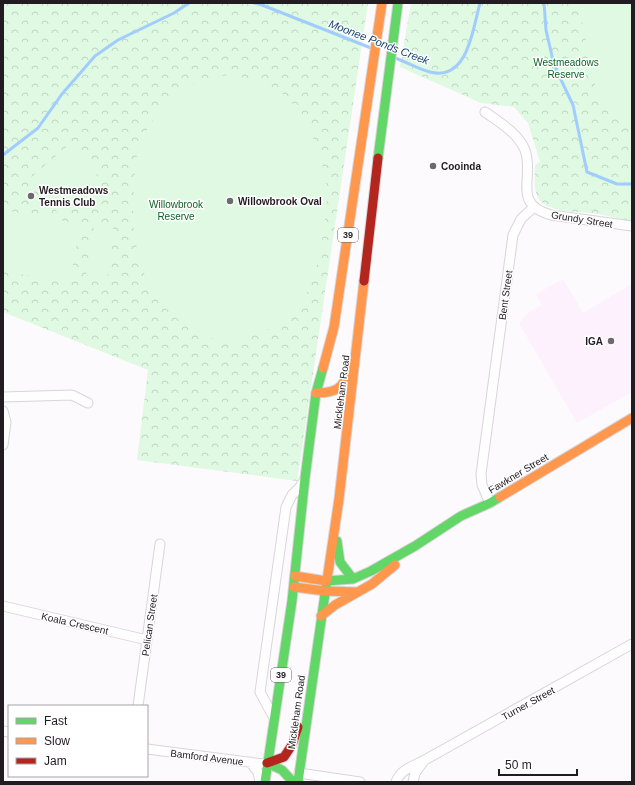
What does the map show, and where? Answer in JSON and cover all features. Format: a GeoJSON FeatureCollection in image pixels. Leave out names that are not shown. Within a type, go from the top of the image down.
{"type":"FeatureCollection","features":[{"type":"Feature","properties":{"kind":"main road","name":"Mickleham Road"},"geometry":{"type":"LineString","coordinates":[[265,782],[294,587],[305,478],[316,393],[334,327],[382,3]]}},
{"type":"Feature","properties":{"kind":"main road","name":"Mickleham Road"},"geometry":{"type":"LineString","coordinates":[[298,778],[335,524],[349,416],[387,78],[398,3]]}},
{"type":"Feature","properties":{"kind":"main road"},"geometry":{"type":"LineString","coordinates":[[351,212],[362,204],[373,204]]}},
{"type":"Feature","properties":{"kind":"main road"},"geometry":{"type":"LineString","coordinates":[[316,393],[332,393],[341,388],[356,357]]}},
{"type":"Feature","properties":{"kind":"main road"},"geometry":{"type":"LineString","coordinates":[[316,393],[332,398],[340,403],[349,416]]}},
{"type":"Feature","properties":{"kind":"main road","name":"Fawkner Street"},"geometry":{"type":"LineString","coordinates":[[295,576],[326,581],[353,579],[371,571],[415,546],[461,516],[490,503],[632,418]]}},
{"type":"Feature","properties":{"kind":"main road"},"geometry":{"type":"LineString","coordinates":[[335,524],[338,560],[353,579]]}},
{"type":"Feature","properties":{"kind":"main road","name":"Fawkner Street"},"geometry":{"type":"LineString","coordinates":[[321,616],[335,605],[372,584],[415,546]]}},
{"type":"Feature","properties":{"kind":"main road"},"geometry":{"type":"LineString","coordinates":[[294,587],[325,591],[358,592]]}},
{"type":"Feature","properties":{"kind":"main road"},"geometry":{"type":"LineString","coordinates":[[268,763],[284,757],[292,745],[310,692]]}},
{"type":"Feature","properties":{"kind":"main road"},"geometry":{"type":"LineString","coordinates":[[268,763],[282,768],[293,782]]}},
{"type":"Feature","properties":{"kind":"street"},"geometry":{"type":"LineString","coordinates":[[485,112],[508,128],[524,149],[528,160],[526,193],[534,207]]}},
{"type":"Feature","properties":{"kind":"street","name":"Grundy Street"},"geometry":{"type":"LineString","coordinates":[[534,207],[541,212],[551,215],[632,226]]}},
{"type":"Feature","properties":{"kind":"street","name":"Bent Street"},"geometry":{"type":"LineString","coordinates":[[490,503],[482,485],[481,474],[513,235],[521,219],[534,207]]}},
{"type":"Feature","properties":{"kind":"street"},"geometry":{"type":"LineString","coordinates":[[3,397],[72,395],[88,403]]}},
{"type":"Feature","properties":{"kind":"street"},"geometry":{"type":"LineString","coordinates":[[3,411],[6,422],[3,445]]}},
{"type":"Feature","properties":{"kind":"street","name":"Mickleham Road"},"geometry":{"type":"LineString","coordinates":[[274,719],[260,692],[286,507],[292,495],[300,487],[305,478]]}},
{"type":"Feature","properties":{"kind":"street","name":"Pelican Street"},"geometry":{"type":"LineString","coordinates":[[138,705],[160,544]]}},
{"type":"Feature","properties":{"kind":"street","name":"Koala Crescent"},"geometry":{"type":"LineString","coordinates":[[3,606],[147,640]]}},
{"type":"Feature","properties":{"kind":"street","name":"Turner Street"},"geometry":{"type":"LineString","coordinates":[[396,782],[397,778],[406,770],[632,644]]}},
{"type":"Feature","properties":{"kind":"street","name":"Bamford Avenue"},"geometry":{"type":"LineString","coordinates":[[148,749],[264,764],[268,763]]}},
{"type":"Feature","properties":{"kind":"street"},"geometry":{"type":"LineString","coordinates":[[413,782],[415,773],[423,761]]}},
{"type":"Feature","properties":{"kind":"street"},"geometry":{"type":"LineString","coordinates":[[250,762],[258,772],[260,782]]}},
{"type":"Feature","properties":{"kind":"street"},"geometry":{"type":"LineString","coordinates":[[298,778],[360,782]]}},
{"type":"Feature","properties":{"kind":"shaded area"},"geometry":{"type":"Polygon","coordinates":[[[563,279],[583,313],[632,284],[632,392],[577,423],[519,323],[529,312],[542,305],[536,294],[563,279]]]}},
{"type":"Feature","properties":{"kind":"green space","name":"Willowbrook Reserve"},"geometry":{"type":"Polygon","coordinates":[[[3,3],[368,3],[297,481],[137,460],[148,370],[3,312],[3,3]]]}},
{"type":"Feature","properties":{"kind":"green space","name":"Westmeadows Reserve"},"geometry":{"type":"Polygon","coordinates":[[[411,3],[632,3],[632,221],[592,213],[556,209],[544,204],[539,199],[535,187],[535,165],[540,162],[528,123],[514,107],[481,103],[400,67],[411,3]]]}},
{"type":"Feature","properties":{"kind":"green space"},"geometry":{"type":"Polygon","coordinates":[[[581,3],[632,3],[632,118],[615,113],[602,103],[595,84],[580,11],[581,3]]]}},
{"type":"Feature","properties":{"kind":"green space","name":"Willowbrook Oval"},"geometry":{"type":"Polygon","coordinates":[[[228,75],[264,83],[276,89],[294,106],[302,116],[314,139],[326,180],[327,194],[325,220],[318,261],[313,280],[300,306],[272,327],[253,336],[242,339],[222,340],[207,337],[190,328],[167,309],[157,297],[142,268],[138,253],[133,221],[133,205],[135,167],[138,151],[142,140],[155,118],[171,99],[180,92],[204,80],[228,75]]]}},
{"type":"Feature","properties":{"kind":"green space"},"geometry":{"type":"Polygon","coordinates":[[[70,144],[102,181],[61,216],[29,179],[70,144]]]}},
{"type":"Feature","properties":{"kind":"green space"},"geometry":{"type":"Polygon","coordinates":[[[3,210],[80,224],[70,283],[3,271],[3,210]]]}},
{"type":"Feature","properties":{"kind":"green space"},"geometry":{"type":"Polygon","coordinates":[[[94,225],[115,229],[107,278],[86,275],[94,225]]]}},
{"type":"Feature","properties":{"kind":"waterway","name":"Moonee Ponds Creek"},"geometry":{"type":"LineString","coordinates":[[3,155],[38,128],[62,94],[95,56],[118,40],[174,13],[189,3]]}},
{"type":"Feature","properties":{"kind":"waterway","name":"Moonee Ponds Creek"},"geometry":{"type":"LineString","coordinates":[[254,3],[371,48]]}},
{"type":"Feature","properties":{"kind":"waterway","name":"Moonee Ponds Creek"},"geometry":{"type":"LineString","coordinates":[[395,58],[430,72],[443,73],[453,69],[461,61],[467,51],[480,3]]}},
{"type":"Feature","properties":{"kind":"waterway","name":"Moonee Ponds Creek"},"geometry":{"type":"LineString","coordinates":[[544,3],[546,30],[554,65],[573,105],[587,172],[617,184],[632,184]]}},
{"type":"Feature","properties":{"kind":"traffic: fast"},"geometry":{"type":"LineString","coordinates":[[378,158],[398,3]]}},
{"type":"Feature","properties":{"kind":"traffic: fast"},"geometry":{"type":"LineString","coordinates":[[265,782],[292,601],[316,393],[323,368]]}},
{"type":"Feature","properties":{"kind":"traffic: fast"},"geometry":{"type":"LineString","coordinates":[[326,581],[353,579],[371,571],[415,546],[461,516],[500,497]]}},
{"type":"Feature","properties":{"kind":"traffic: fast"},"geometry":{"type":"LineString","coordinates":[[337,541],[340,562],[353,579]]}},
{"type":"Feature","properties":{"kind":"traffic: fast"},"geometry":{"type":"LineString","coordinates":[[298,782],[327,580]]}},
{"type":"Feature","properties":{"kind":"traffic: fast"},"geometry":{"type":"LineString","coordinates":[[267,763],[282,770],[293,782]]}},
{"type":"Feature","properties":{"kind":"traffic: slow"},"geometry":{"type":"LineString","coordinates":[[323,368],[334,327],[382,3]]}},
{"type":"Feature","properties":{"kind":"traffic: slow"},"geometry":{"type":"LineString","coordinates":[[327,580],[339,499],[364,281]]}},
{"type":"Feature","properties":{"kind":"traffic: slow"},"geometry":{"type":"LineString","coordinates":[[316,393],[329,392],[338,388],[345,381],[351,369]]}},
{"type":"Feature","properties":{"kind":"traffic: slow"},"geometry":{"type":"LineString","coordinates":[[500,497],[632,418]]}},
{"type":"Feature","properties":{"kind":"traffic: slow"},"geometry":{"type":"LineString","coordinates":[[321,616],[335,605],[372,584],[395,565]]}},
{"type":"Feature","properties":{"kind":"traffic: slow"},"geometry":{"type":"LineString","coordinates":[[295,576],[326,581]]}},
{"type":"Feature","properties":{"kind":"traffic: slow"},"geometry":{"type":"LineString","coordinates":[[294,587],[325,591]]}},
{"type":"Feature","properties":{"kind":"traffic: slow"},"geometry":{"type":"LineString","coordinates":[[325,591],[357,592]]}},
{"type":"Feature","properties":{"kind":"traffic: jam"},"geometry":{"type":"LineString","coordinates":[[364,281],[378,158]]}},
{"type":"Feature","properties":{"kind":"traffic: jam"},"geometry":{"type":"LineString","coordinates":[[267,763],[284,757],[292,745],[298,727]]}},
{"type":"Feature","properties":{"kind":"place","name":"Cooinda"},"geometry":{"type":"Point","coordinates":[433,166]}},
{"type":"Feature","properties":{"kind":"place","name":"Westmeadows Tennis Club"},"geometry":{"type":"Point","coordinates":[31,196]}},
{"type":"Feature","properties":{"kind":"place","name":"Willowbrook Oval"},"geometry":{"type":"Point","coordinates":[230,201]}},
{"type":"Feature","properties":{"kind":"place","name":"IGA"},"geometry":{"type":"Point","coordinates":[611,341]}}]}
